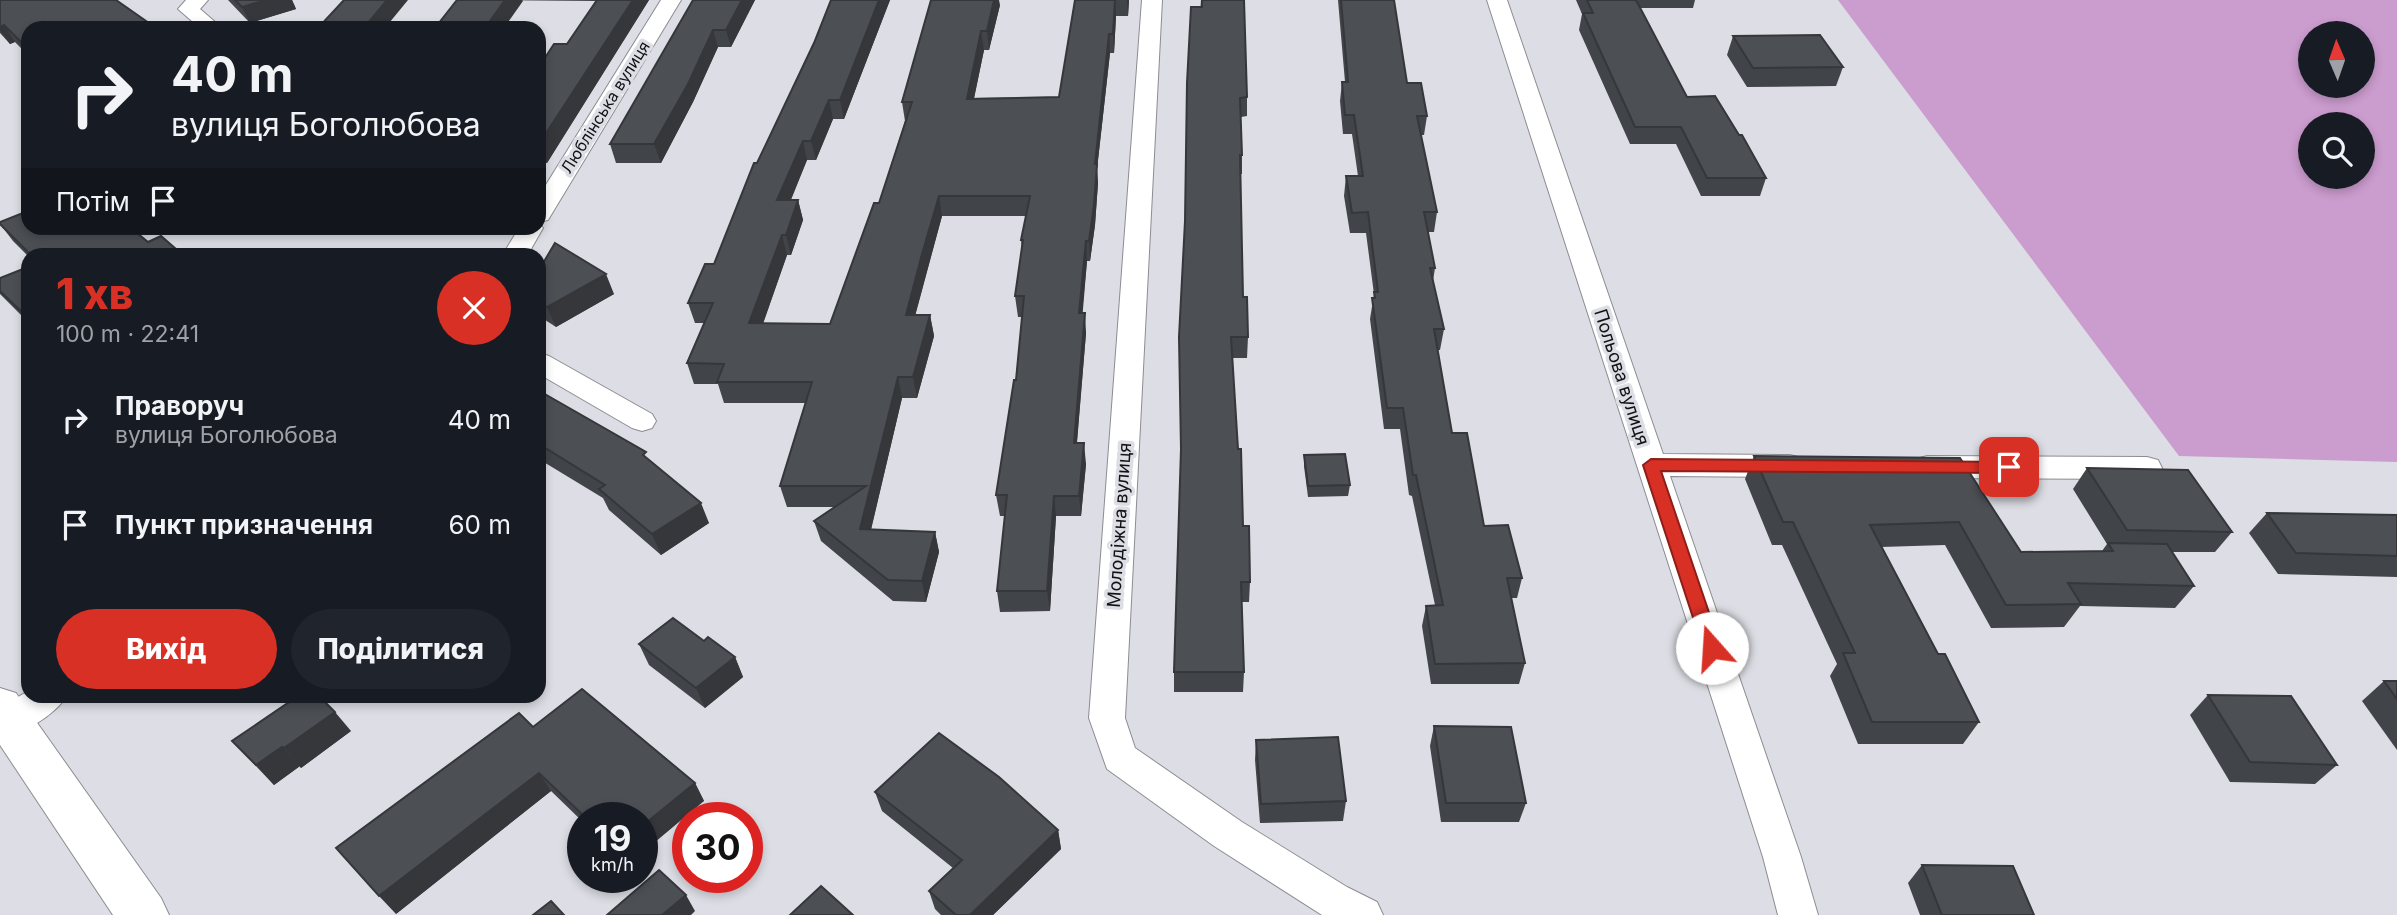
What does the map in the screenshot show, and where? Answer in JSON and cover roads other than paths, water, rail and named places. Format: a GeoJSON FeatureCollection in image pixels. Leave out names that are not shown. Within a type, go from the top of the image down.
{"type":"FeatureCollection","features":[{"type":"Feature","properties":{"kind":"main road"},"geometry":{"type":"LineString","coordinates":[[4,714],[142,915]]}},
{"type":"Feature","properties":{"kind":"street"},"geometry":{"type":"LineString","coordinates":[[198,0],[188,9],[203,21]]}},
{"type":"Feature","properties":{"kind":"street","name":"Люблінська вулиця"},"geometry":{"type":"LineString","coordinates":[[546,204],[671,0]]}},
{"type":"Feature","properties":{"kind":"street","name":"Молодіжна вулиця"},"geometry":{"type":"LineString","coordinates":[[1152,0],[1107,718],[1120,758],[1228,834],[1333,900],[1363,915]]}},
{"type":"Feature","properties":{"kind":"street","name":"Польова вулиця"},"geometry":{"type":"LineString","coordinates":[[1497,0],[1782,857],[1798,915]]}},
{"type":"Feature","properties":{"kind":"street"},"geometry":{"type":"LineString","coordinates":[[546,366],[642,421]]}},
{"type":"Feature","properties":{"kind":"street"},"geometry":{"type":"LineString","coordinates":[[1651,465],[1816,466]]}},
{"type":"Feature","properties":{"kind":"street"},"geometry":{"type":"LineString","coordinates":[[1899,467],[2147,468]]}},
{"type":"Feature","properties":{"kind":"street"},"geometry":{"type":"LineString","coordinates":[[4,714],[32,703]]}}]}
